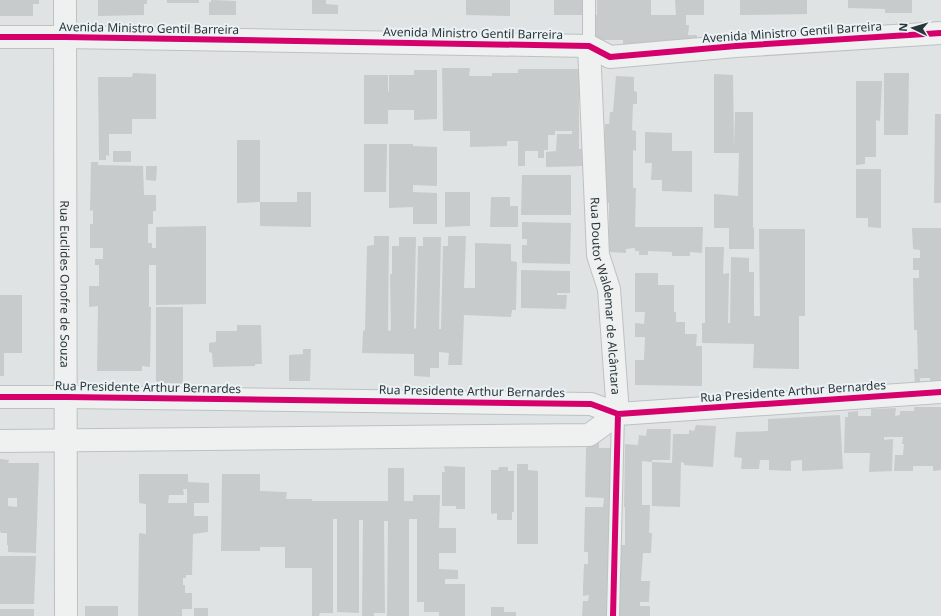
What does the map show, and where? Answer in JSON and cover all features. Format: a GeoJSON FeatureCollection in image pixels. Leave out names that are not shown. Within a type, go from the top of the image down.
{"type":"FeatureCollection","features":[{"type":"Feature","properties":{"kind":"street","name":"Rua Euclides Onofre de Souza"},"geometry":{"type":"LineString","coordinates":[[65,0],[66,616]]}},
{"type":"Feature","properties":{"kind":"street","name":"Avenida Ministro Gentil Barreira"},"geometry":{"type":"LineString","coordinates":[[0,37],[589,46],[610,57],[736,46],[941,34]]}},
{"type":"Feature","properties":{"kind":"street","name":"Rua Doutor Waldemar de Alcântara"},"geometry":{"type":"LineString","coordinates":[[589,46],[598,255],[609,289],[618,414]]}},
{"type":"Feature","properties":{"kind":"street","name":"Rua Presidente Arthur Bernardes"},"geometry":{"type":"LineString","coordinates":[[0,397],[591,404],[618,414],[941,392]]}},
{"type":"Feature","properties":{"kind":"street","name":"Rua Presidente Arthur Bernardes"},"geometry":{"type":"LineString","coordinates":[[0,441],[588,434],[618,414]]}},
{"type":"Feature","properties":{"kind":"lane","name":"Rua Doutor Waldemar de Alcântara"},"geometry":{"type":"LineString","coordinates":[[589,0],[589,46]]}},
{"type":"Feature","properties":{"kind":"lane","name":"Rua Doutor Waldemar de Alcântara"},"geometry":{"type":"LineString","coordinates":[[613,616],[618,414]]}},
{"type":"Feature","properties":{"kind":"building"},"geometry":{"type":"Polygon","coordinates":[[[0,0],[39,0],[39,4],[33,4],[33,16],[0,16],[0,0]]]}},
{"type":"Feature","properties":{"kind":"building"},"geometry":{"type":"Polygon","coordinates":[[[98,0],[147,0],[147,4],[144,4],[144,15],[98,16],[98,0]]]}},
{"type":"Feature","properties":{"kind":"building"},"geometry":{"type":"Polygon","coordinates":[[[167,0],[199,0],[199,3],[167,3],[167,0]]]}},
{"type":"Feature","properties":{"kind":"building"},"geometry":{"type":"Polygon","coordinates":[[[211,0],[236,1],[236,15],[209,15],[209,2],[211,2],[211,0]]]}},
{"type":"Feature","properties":{"kind":"building"},"geometry":{"type":"Polygon","coordinates":[[[312,0],[326,0],[326,4],[338,5],[338,14],[312,14],[312,0]]]}},
{"type":"Feature","properties":{"kind":"building"},"geometry":{"type":"Polygon","coordinates":[[[466,0],[510,0],[510,16],[466,15],[466,0]]]}},
{"type":"Feature","properties":{"kind":"building"},"geometry":{"type":"Polygon","coordinates":[[[554,0],[584,0],[584,15],[554,15],[554,0]]]}},
{"type":"Feature","properties":{"kind":"building"},"geometry":{"type":"Polygon","coordinates":[[[597,0],[651,0],[651,15],[676,15],[675,0],[704,0],[704,15],[686,15],[686,25],[689,25],[688,35],[697,35],[697,41],[679,43],[623,44],[623,40],[592,40],[592,15],[597,15],[597,0]]]}},
{"type":"Feature","properties":{"kind":"building"},"geometry":{"type":"Polygon","coordinates":[[[740,0],[807,0],[807,14],[740,15],[740,0]]]}},
{"type":"Feature","properties":{"kind":"building"},"geometry":{"type":"Polygon","coordinates":[[[848,0],[912,0],[912,13],[885,13],[885,9],[848,8],[848,0]]]}},
{"type":"Feature","properties":{"kind":"building"},"geometry":{"type":"Polygon","coordinates":[[[442,68],[470,68],[469,76],[492,76],[492,73],[518,73],[518,70],[520,69],[579,69],[579,149],[584,149],[584,166],[546,167],[546,152],[556,151],[557,134],[572,134],[572,131],[555,131],[555,135],[548,135],[548,150],[544,150],[544,158],[538,158],[538,151],[525,151],[525,166],[518,166],[518,141],[507,141],[507,146],[470,147],[470,131],[443,131],[442,68]]]}},
{"type":"Feature","properties":{"kind":"building"},"geometry":{"type":"Polygon","coordinates":[[[414,70],[437,70],[437,119],[414,120],[414,110],[388,110],[388,124],[364,124],[364,75],[388,75],[389,92],[389,75],[414,75],[414,70]]]}},
{"type":"Feature","properties":{"kind":"building"},"geometry":{"type":"Polygon","coordinates":[[[133,73],[156,74],[156,119],[132,119],[132,134],[109,134],[109,156],[106,155],[106,160],[99,160],[98,77],[132,77],[133,73]]]}},
{"type":"Feature","properties":{"kind":"building"},"geometry":{"type":"Polygon","coordinates":[[[884,73],[909,73],[908,135],[884,135],[884,73]]]}},
{"type":"Feature","properties":{"kind":"building"},"geometry":{"type":"Polygon","coordinates":[[[714,74],[733,75],[734,147],[735,112],[753,112],[754,249],[729,249],[729,228],[714,228],[714,194],[738,196],[739,153],[714,153],[714,74]]]}},
{"type":"Feature","properties":{"kind":"building"},"geometry":{"type":"Polygon","coordinates":[[[616,76],[634,77],[634,91],[637,92],[637,104],[633,104],[632,130],[636,131],[636,151],[633,150],[633,188],[636,188],[635,227],[703,227],[702,253],[690,252],[690,256],[672,256],[672,252],[648,251],[648,255],[639,255],[639,251],[635,251],[635,248],[626,249],[626,253],[609,252],[609,203],[602,202],[605,124],[609,124],[610,112],[613,112],[616,76]]]}},
{"type":"Feature","properties":{"kind":"building"},"geometry":{"type":"Polygon","coordinates":[[[856,81],[882,81],[880,121],[876,120],[876,157],[865,157],[865,164],[856,165],[856,81]]]}},
{"type":"Feature","properties":{"kind":"building"},"geometry":{"type":"Polygon","coordinates":[[[935,114],[941,114],[941,203],[934,203],[935,114]]]}},
{"type":"Feature","properties":{"kind":"building"},"geometry":{"type":"Polygon","coordinates":[[[645,132],[672,133],[672,151],[692,151],[692,192],[662,191],[662,180],[651,180],[652,163],[645,163],[645,132]]]}},
{"type":"Feature","properties":{"kind":"building"},"geometry":{"type":"Polygon","coordinates":[[[237,140],[260,140],[260,202],[237,203],[237,140]]]}},
{"type":"Feature","properties":{"kind":"building"},"geometry":{"type":"Polygon","coordinates":[[[364,144],[387,144],[386,192],[364,192],[364,144]]]}},
{"type":"Feature","properties":{"kind":"building"},"geometry":{"type":"Polygon","coordinates":[[[389,144],[413,144],[413,146],[437,147],[437,186],[413,185],[413,192],[437,193],[437,224],[413,224],[413,207],[389,208],[389,144]]]}},
{"type":"Feature","properties":{"kind":"building"},"geometry":{"type":"Polygon","coordinates":[[[113,151],[131,151],[131,162],[113,162],[113,151]]]}},
{"type":"Feature","properties":{"kind":"building"},"geometry":{"type":"Polygon","coordinates":[[[91,162],[98,162],[98,165],[143,166],[144,195],[156,195],[156,211],[153,211],[153,224],[148,224],[148,243],[152,243],[152,248],[156,248],[156,227],[206,226],[206,304],[156,305],[156,265],[149,265],[149,307],[151,307],[150,367],[142,366],[142,371],[97,371],[98,306],[89,307],[89,286],[99,286],[99,265],[95,265],[95,259],[103,259],[103,248],[90,248],[90,224],[93,224],[93,210],[90,211],[91,162]]]}},
{"type":"Feature","properties":{"kind":"building"},"geometry":{"type":"Polygon","coordinates":[[[146,166],[157,166],[156,181],[146,180],[146,166]]]}},
{"type":"Feature","properties":{"kind":"building"},"geometry":{"type":"Polygon","coordinates":[[[856,169],[881,169],[881,228],[868,227],[868,218],[856,218],[856,169]]]}},
{"type":"Feature","properties":{"kind":"building"},"geometry":{"type":"Polygon","coordinates":[[[522,175],[571,175],[571,215],[521,215],[522,175]]]}},
{"type":"Feature","properties":{"kind":"building"},"geometry":{"type":"Polygon","coordinates":[[[297,192],[311,192],[311,227],[260,226],[260,202],[297,202],[297,192]]]}},
{"type":"Feature","properties":{"kind":"building"},"geometry":{"type":"Polygon","coordinates":[[[445,192],[470,192],[470,226],[445,227],[445,192]]]}},
{"type":"Feature","properties":{"kind":"building"},"geometry":{"type":"Polygon","coordinates":[[[491,197],[510,197],[510,206],[518,206],[518,227],[490,227],[491,197]]]}},
{"type":"Feature","properties":{"kind":"building"},"geometry":{"type":"Polygon","coordinates":[[[522,222],[571,223],[570,264],[522,263],[522,245],[527,245],[527,239],[522,239],[522,222]]]}},
{"type":"Feature","properties":{"kind":"building"},"geometry":{"type":"Polygon","coordinates":[[[912,228],[941,228],[941,386],[931,386],[930,378],[920,378],[920,386],[915,385],[914,369],[918,369],[917,330],[914,330],[913,278],[919,278],[919,270],[913,270],[913,258],[920,258],[920,250],[913,249],[912,228]]]}},
{"type":"Feature","properties":{"kind":"building"},"geometry":{"type":"Polygon","coordinates":[[[759,229],[805,229],[805,316],[799,316],[799,369],[753,368],[754,344],[702,343],[702,323],[705,323],[705,247],[724,247],[723,274],[729,273],[728,323],[730,323],[731,257],[749,258],[749,272],[754,272],[754,316],[760,316],[759,229]]]}},
{"type":"Feature","properties":{"kind":"building"},"geometry":{"type":"Polygon","coordinates":[[[374,236],[389,236],[388,331],[391,330],[390,274],[392,274],[392,246],[399,246],[399,237],[416,237],[414,328],[416,329],[418,246],[423,246],[423,237],[441,237],[439,329],[441,329],[443,246],[448,246],[448,236],[466,236],[464,288],[475,288],[475,243],[511,244],[511,261],[517,262],[516,310],[512,310],[511,317],[464,315],[462,365],[448,365],[449,353],[439,352],[439,368],[430,368],[430,377],[414,376],[414,354],[362,353],[363,331],[365,330],[367,246],[374,245],[374,236]]]}},
{"type":"Feature","properties":{"kind":"building"},"geometry":{"type":"Polygon","coordinates":[[[521,270],[570,271],[570,293],[557,293],[557,295],[567,295],[566,309],[521,308],[521,270]]]}},
{"type":"Feature","properties":{"kind":"building"},"geometry":{"type":"Polygon","coordinates":[[[635,273],[658,273],[658,285],[674,285],[674,312],[676,312],[676,322],[685,322],[685,334],[697,334],[696,346],[702,346],[702,386],[635,385],[635,360],[644,360],[645,337],[635,337],[635,323],[644,324],[645,312],[635,312],[635,273]]]}},
{"type":"Feature","properties":{"kind":"building"},"geometry":{"type":"Polygon","coordinates":[[[0,295],[22,295],[22,353],[4,353],[4,376],[0,376],[0,295]]]}},
{"type":"Feature","properties":{"kind":"building"},"geometry":{"type":"Polygon","coordinates":[[[156,307],[183,307],[183,384],[156,383],[156,307]]]}},
{"type":"Feature","properties":{"kind":"building"},"geometry":{"type":"Polygon","coordinates":[[[237,325],[261,325],[262,364],[255,364],[255,366],[213,367],[212,353],[209,352],[209,343],[216,342],[216,331],[237,331],[237,325]]]}},
{"type":"Feature","properties":{"kind":"building"},"geometry":{"type":"Polygon","coordinates":[[[303,349],[311,349],[310,381],[289,381],[289,355],[303,354],[303,349]]]}},
{"type":"Feature","properties":{"kind":"building"},"geometry":{"type":"Polygon","coordinates":[[[914,407],[941,407],[941,470],[933,471],[933,466],[913,466],[913,471],[894,471],[895,455],[903,455],[903,437],[884,437],[884,440],[893,439],[892,471],[869,472],[870,453],[844,453],[845,417],[848,417],[848,412],[858,411],[858,416],[871,416],[871,409],[896,408],[895,416],[900,415],[900,411],[914,411],[914,407]]]}},
{"type":"Feature","properties":{"kind":"building"},"geometry":{"type":"Polygon","coordinates":[[[840,415],[843,469],[802,471],[802,460],[791,461],[791,471],[769,470],[769,460],[760,460],[759,469],[741,469],[742,458],[734,457],[736,432],[768,431],[768,419],[840,415]]]}},
{"type":"Feature","properties":{"kind":"building"},"geometry":{"type":"Polygon","coordinates":[[[696,425],[716,426],[713,467],[684,465],[684,463],[681,462],[680,507],[652,506],[652,462],[672,463],[673,434],[689,434],[689,430],[694,431],[696,425]]]}},
{"type":"Feature","properties":{"kind":"building"},"geometry":{"type":"Polygon","coordinates":[[[647,429],[671,429],[670,460],[652,460],[652,462],[642,461],[642,505],[650,505],[649,533],[652,533],[651,553],[643,553],[641,581],[650,581],[649,602],[640,602],[640,606],[650,606],[650,616],[619,616],[621,545],[625,545],[625,444],[638,445],[639,435],[646,436],[647,429]]]}},
{"type":"Feature","properties":{"kind":"building"},"geometry":{"type":"Polygon","coordinates":[[[588,441],[599,441],[599,448],[613,448],[612,616],[582,616],[583,601],[588,601],[589,595],[583,596],[584,564],[588,564],[588,552],[584,552],[585,507],[603,507],[604,498],[585,497],[586,449],[588,441]]]}},
{"type":"Feature","properties":{"kind":"building"},"geometry":{"type":"Polygon","coordinates":[[[0,459],[9,460],[8,463],[39,463],[36,553],[8,552],[7,533],[1,533],[0,459]],[[8,498],[8,506],[17,507],[17,498],[8,498]]]}},
{"type":"Feature","properties":{"kind":"building"},"geometry":{"type":"Polygon","coordinates":[[[517,464],[528,464],[528,470],[538,471],[538,544],[517,544],[517,464]]]}},
{"type":"Feature","properties":{"kind":"building"},"geometry":{"type":"Polygon","coordinates":[[[444,466],[465,467],[465,509],[456,509],[456,506],[442,506],[442,472],[445,472],[444,466]]]}},
{"type":"Feature","properties":{"kind":"building"},"geometry":{"type":"Polygon","coordinates":[[[499,467],[508,467],[508,471],[514,471],[514,512],[512,512],[512,520],[497,520],[497,513],[491,514],[491,470],[498,470],[499,467]]]}},
{"type":"Feature","properties":{"kind":"building"},"geometry":{"type":"Polygon","coordinates":[[[388,468],[404,468],[404,501],[413,501],[413,495],[440,495],[439,528],[456,528],[456,553],[439,553],[439,569],[458,570],[458,579],[445,579],[445,584],[465,584],[465,616],[439,616],[439,612],[424,612],[424,602],[417,602],[417,519],[409,519],[409,616],[387,616],[388,521],[384,521],[385,613],[374,613],[374,616],[362,616],[363,520],[359,520],[359,613],[337,612],[337,519],[333,519],[333,613],[320,613],[319,616],[312,616],[312,568],[285,568],[285,547],[260,547],[260,551],[221,551],[222,474],[260,474],[260,491],[287,492],[286,499],[312,499],[312,501],[388,501],[388,468]]]}},
{"type":"Feature","properties":{"kind":"building"},"geometry":{"type":"Polygon","coordinates":[[[139,474],[188,474],[188,482],[209,483],[209,503],[194,503],[194,516],[208,516],[208,532],[193,534],[192,575],[186,575],[186,578],[183,578],[185,593],[192,593],[192,609],[182,609],[182,616],[138,616],[139,533],[146,534],[146,504],[139,503],[139,474]],[[183,489],[184,495],[169,495],[168,503],[187,503],[187,489],[183,489]]]}},
{"type":"Feature","properties":{"kind":"building"},"geometry":{"type":"Polygon","coordinates":[[[0,556],[36,556],[34,604],[0,604],[0,556]]]}},
{"type":"Feature","properties":{"kind":"building"},"geometry":{"type":"Polygon","coordinates":[[[85,606],[118,606],[118,616],[85,616],[85,606]]]}},
{"type":"Feature","properties":{"kind":"building"},"geometry":{"type":"Polygon","coordinates":[[[491,607],[504,607],[504,612],[516,612],[516,616],[491,616],[491,607]]]}},
{"type":"Feature","properties":{"kind":"building"},"geometry":{"type":"Polygon","coordinates":[[[194,608],[208,608],[208,616],[194,616],[194,608]]]}},
{"type":"Feature","properties":{"kind":"building"},"geometry":{"type":"Polygon","coordinates":[[[0,609],[34,609],[34,616],[0,616],[0,609]]]}},
{"type":"Feature","properties":{"kind":"cycle path"},"geometry":{"type":"LineString","coordinates":[[0,37],[589,46],[610,57],[736,46],[941,33]]}},
{"type":"Feature","properties":{"kind":"cycle path"},"geometry":{"type":"LineString","coordinates":[[0,397],[591,404],[618,414],[941,392]]}},
{"type":"Feature","properties":{"kind":"cycle path"},"geometry":{"type":"LineString","coordinates":[[613,616],[618,414]]}}]}
